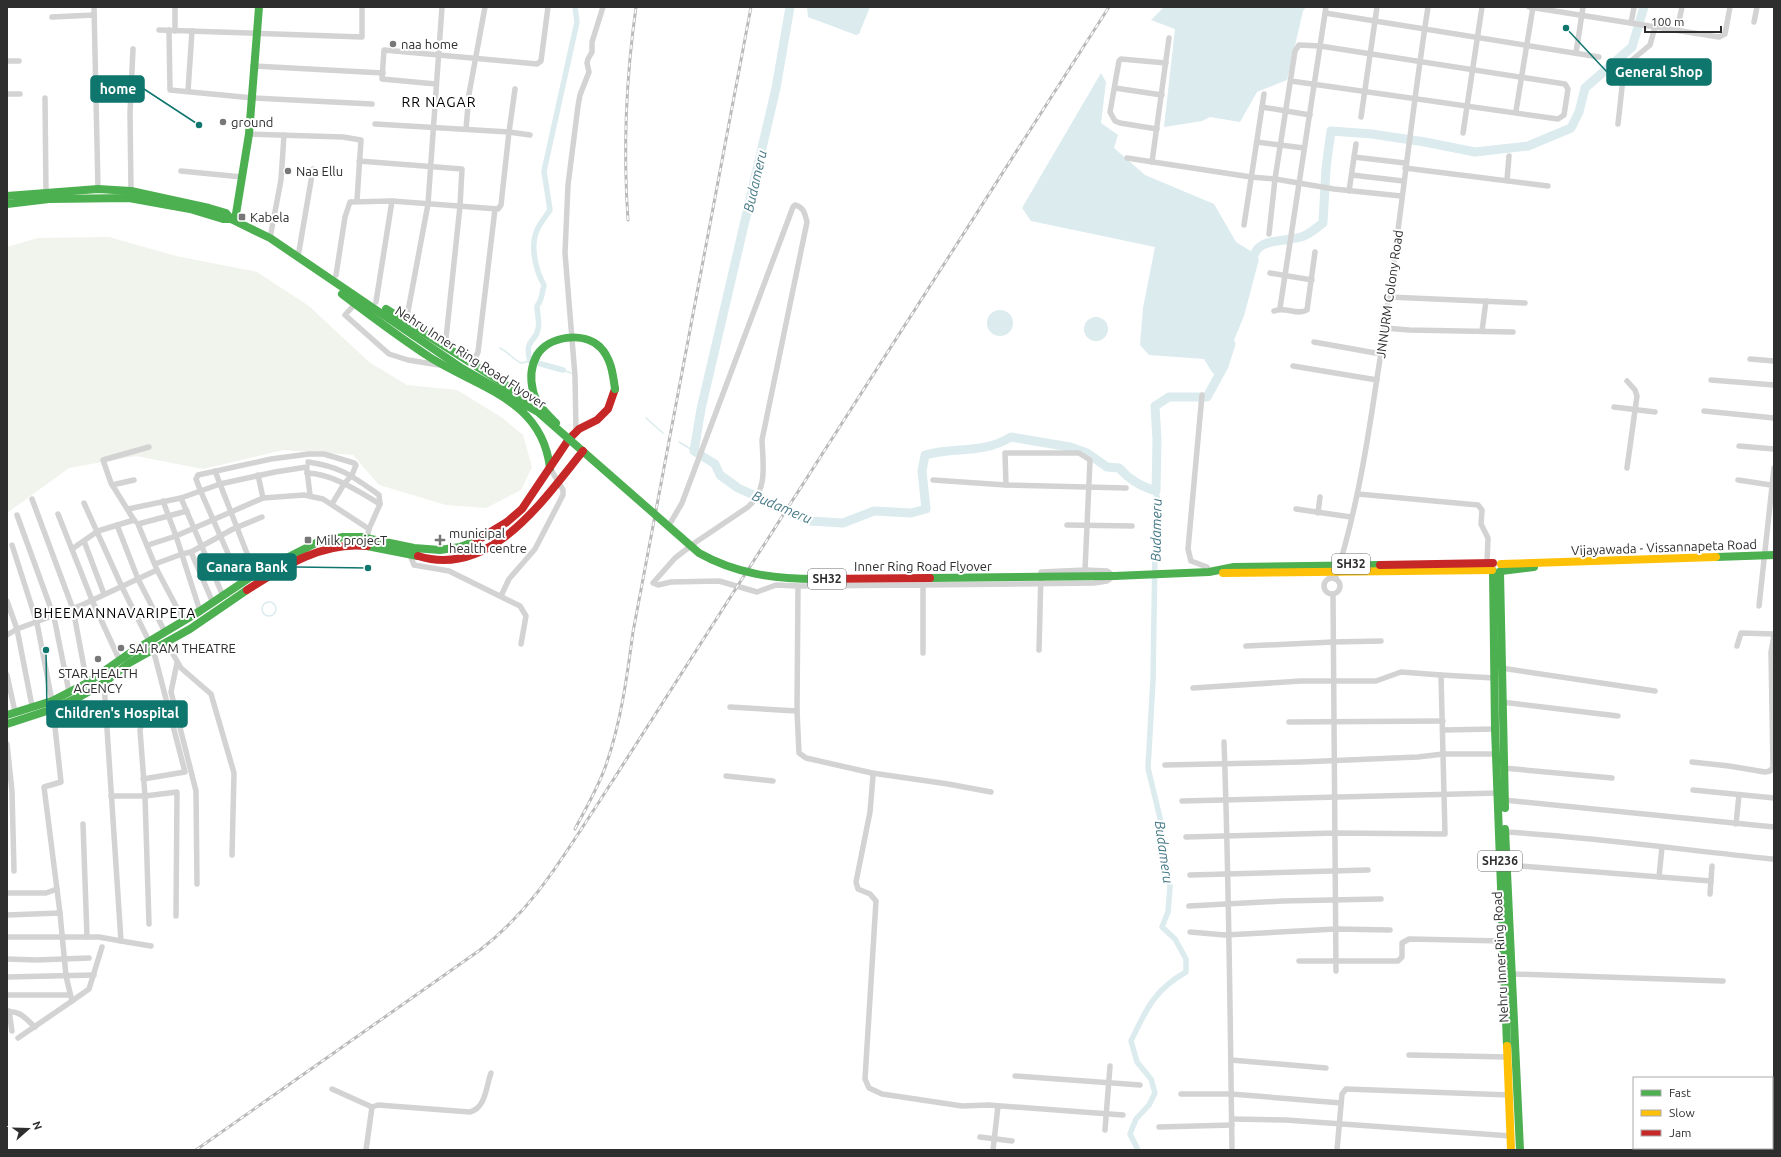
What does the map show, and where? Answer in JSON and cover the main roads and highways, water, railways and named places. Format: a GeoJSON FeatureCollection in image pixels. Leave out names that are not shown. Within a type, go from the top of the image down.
{"type":"FeatureCollection","features":[{"type":"Feature","properties":{"kind":"main road"},"geometry":{"type":"LineString","coordinates":[[233,220],[250,134],[253,98],[253,66],[258,33],[259,7]]}},
{"type":"Feature","properties":{"kind":"main road"},"geometry":{"type":"LineString","coordinates":[[7,196],[98,189],[131,191],[226,213],[233,220],[270,238],[298,257],[322,274],[324,280],[355,304],[444,365],[513,403],[537,426],[548,449],[550,468]]}},
{"type":"Feature","properties":{"kind":"main road"},"geometry":{"type":"LineString","coordinates":[[7,204],[98,196],[129,198],[190,209],[223,219],[233,220]]}},
{"type":"Feature","properties":{"kind":"main road"},"geometry":{"type":"LineString","coordinates":[[322,274],[330,272],[334,277],[517,392],[522,398],[524,412]]}},
{"type":"Feature","properties":{"kind":"main road","name":"Nehru Inner Ring Road Flyover"},"geometry":{"type":"LineString","coordinates":[[334,277],[463,369],[538,412],[582,450]]}},
{"type":"Feature","properties":{"kind":"main road"},"geometry":{"type":"LineString","coordinates":[[7,724],[52,705],[104,683],[135,654],[149,641],[200,611],[256,574],[318,542],[343,537],[367,538],[414,548],[440,550],[460,547],[476,541],[507,522],[522,509],[569,439],[576,432],[603,416],[611,403],[615,389],[615,375],[610,360],[601,347],[589,340],[574,336],[562,337],[548,344],[535,359],[531,375],[533,393],[540,405],[582,450],[534,509],[510,534],[494,545],[457,559],[438,560],[414,556],[384,548],[357,545],[312,553],[278,571],[239,595],[190,629],[153,649],[135,654],[119,659],[87,683],[69,692],[52,705],[32,706],[11,714]]}},
{"type":"Feature","properties":{"kind":"main road","name":"Inner Ring Road Flyover"},"geometry":{"type":"LineString","coordinates":[[582,450],[668,527],[712,561],[741,573],[772,578],[1114,576],[1209,572],[1234,567],[1337,572]]}},
{"type":"Feature","properties":{"kind":"main road","name":"Vijayawada - Vissannapeta Road"},"geometry":{"type":"LineString","coordinates":[[1495,568],[1555,563],[1774,555]]}},
{"type":"Feature","properties":{"kind":"main road","name":"Vijayawada - Vissannapeta Road"},"geometry":{"type":"LineString","coordinates":[[1495,568],[1517,570],[1555,563]]}},
{"type":"Feature","properties":{"kind":"main road","name":"SH32"},"geometry":{"type":"LineString","coordinates":[[1337,572],[1481,570],[1495,568]]}},
{"type":"Feature","properties":{"kind":"main road","name":"SH32"},"geometry":{"type":"LineString","coordinates":[[1337,572],[1495,568]]}},
{"type":"Feature","properties":{"kind":"main road","name":"SH236"},"geometry":{"type":"LineString","coordinates":[[1495,568],[1493,581],[1495,729],[1511,1150]]}},
{"type":"Feature","properties":{"kind":"main road","name":"Nehru Inner Ring Road"},"geometry":{"type":"LineString","coordinates":[[1495,568],[1500,590],[1505,832],[1513,974],[1520,1150]]}},
{"type":"Feature","properties":{"kind":"main road"},"geometry":{"type":"LineString","coordinates":[[1481,570],[1493,581]]}},
{"type":"Feature","properties":{"kind":"main road"},"geometry":{"type":"LineString","coordinates":[[1500,590],[1509,576],[1517,570]]}},
{"type":"Feature","properties":{"kind":"waterway"},"geometry":{"type":"LineString","coordinates":[[563,370],[530,361],[528,348],[529,344],[537,333],[539,323],[537,306],[541,299],[544,285],[536,265],[534,242],[538,228],[550,210],[544,171],[577,22],[575,7]]}},
{"type":"Feature","properties":{"kind":"waterway","name":"Budameru"},"geometry":{"type":"LineString","coordinates":[[790,7],[776,88],[701,409],[694,451],[715,464],[720,475],[738,488],[810,521],[843,523],[874,511],[911,513],[926,509],[922,471],[925,455],[936,452],[989,446],[1000,443],[1011,437],[1070,447],[1087,453],[1107,467],[1119,468],[1136,482],[1156,491],[1157,440],[1155,406],[1169,397],[1207,397],[1224,366],[1231,344]]}},
{"type":"Feature","properties":{"kind":"waterway"},"geometry":{"type":"LineString","coordinates":[[1252,265],[1257,249],[1263,245],[1269,242],[1304,236],[1323,223],[1326,168],[1331,131],[1372,134],[1425,142],[1475,152],[1528,146],[1571,128],[1579,112],[1585,88],[1632,47],[1644,7]]}},
{"type":"Feature","properties":{"kind":"waterway"},"geometry":{"type":"LineString","coordinates":[[500,348],[521,363],[530,361]]}},
{"type":"Feature","properties":{"kind":"waterway"},"geometry":{"type":"LineString","coordinates":[[563,370],[571,373]]}},
{"type":"Feature","properties":{"kind":"waterway"},"geometry":{"type":"LineString","coordinates":[[646,418],[663,433]]}},
{"type":"Feature","properties":{"kind":"waterway"},"geometry":{"type":"LineString","coordinates":[[679,442],[694,451]]}},
{"type":"Feature","properties":{"kind":"waterway","name":"Budameru"},"geometry":{"type":"LineString","coordinates":[[1138,1150],[1130,1134],[1136,1119],[1149,1105],[1155,1093],[1151,1079],[1137,1062],[1131,1041],[1141,1020],[1158,994],[1166,986],[1186,972],[1186,959],[1175,939],[1162,927],[1168,912],[1170,887],[1160,818],[1148,768],[1153,680],[1155,552],[1158,502],[1156,491]]}},
{"type":"Feature","properties":{"kind":"waterway"},"geometry":{"type":"LineString","coordinates":[[266,602],[272,602],[276,606],[276,609],[276,612],[272,616],[266,616],[262,612],[262,606],[266,602]]}},
{"type":"Feature","properties":{"kind":"railway"},"geometry":{"type":"LineString","coordinates":[[628,220],[626,193],[626,114],[636,7]]}},
{"type":"Feature","properties":{"kind":"railway"},"geometry":{"type":"LineString","coordinates":[[575,829],[592,798],[603,773],[620,716],[633,632],[751,7]]}},
{"type":"Feature","properties":{"kind":"railway"},"geometry":{"type":"LineString","coordinates":[[196,1150],[480,950],[499,934],[532,899],[546,881],[599,802],[1109,7]]}},
{"type":"Feature","properties":{"kind":"place","name":"General Shop"},"geometry":{"type":"Point","coordinates":[1566,28]}},
{"type":"Feature","properties":{"kind":"place","name":"naa home"},"geometry":{"type":"Point","coordinates":[393,44]}},
{"type":"Feature","properties":{"kind":"place","name":"ground"},"geometry":{"type":"Point","coordinates":[223,122]}},
{"type":"Feature","properties":{"kind":"place","name":"home"},"geometry":{"type":"Point","coordinates":[199,125]}},
{"type":"Feature","properties":{"kind":"place","name":"Naa Ellu"},"geometry":{"type":"Point","coordinates":[288,171]}},
{"type":"Feature","properties":{"kind":"place","name":"Kabela"},"geometry":{"type":"Point","coordinates":[242,217]}},
{"type":"Feature","properties":{"kind":"place","name":"Milk projecT"},"geometry":{"type":"Point","coordinates":[308,540]}},
{"type":"Feature","properties":{"kind":"place","name":"municipal health centre"},"geometry":{"type":"Point","coordinates":[440,540]}},
{"type":"Feature","properties":{"kind":"place","name":"Canara Bank"},"geometry":{"type":"Point","coordinates":[368,568]}},
{"type":"Feature","properties":{"kind":"place","name":"SAI RAM THEATRE"},"geometry":{"type":"Point","coordinates":[121,648]}},
{"type":"Feature","properties":{"kind":"place","name":"Children's Hospital"},"geometry":{"type":"Point","coordinates":[46,650]}},
{"type":"Feature","properties":{"kind":"place","name":"STAR HEALTH AGENCY"},"geometry":{"type":"Point","coordinates":[98,659]}},
{"type":"Feature","properties":{"kind":"district","name":"RR NAGAR"},"geometry":{"type":"Point","coordinates":[439,102]}},
{"type":"Feature","properties":{"kind":"district","name":"BHEEMANNAVARIPETA"},"geometry":{"type":"Point","coordinates":[115,613]}}]}
